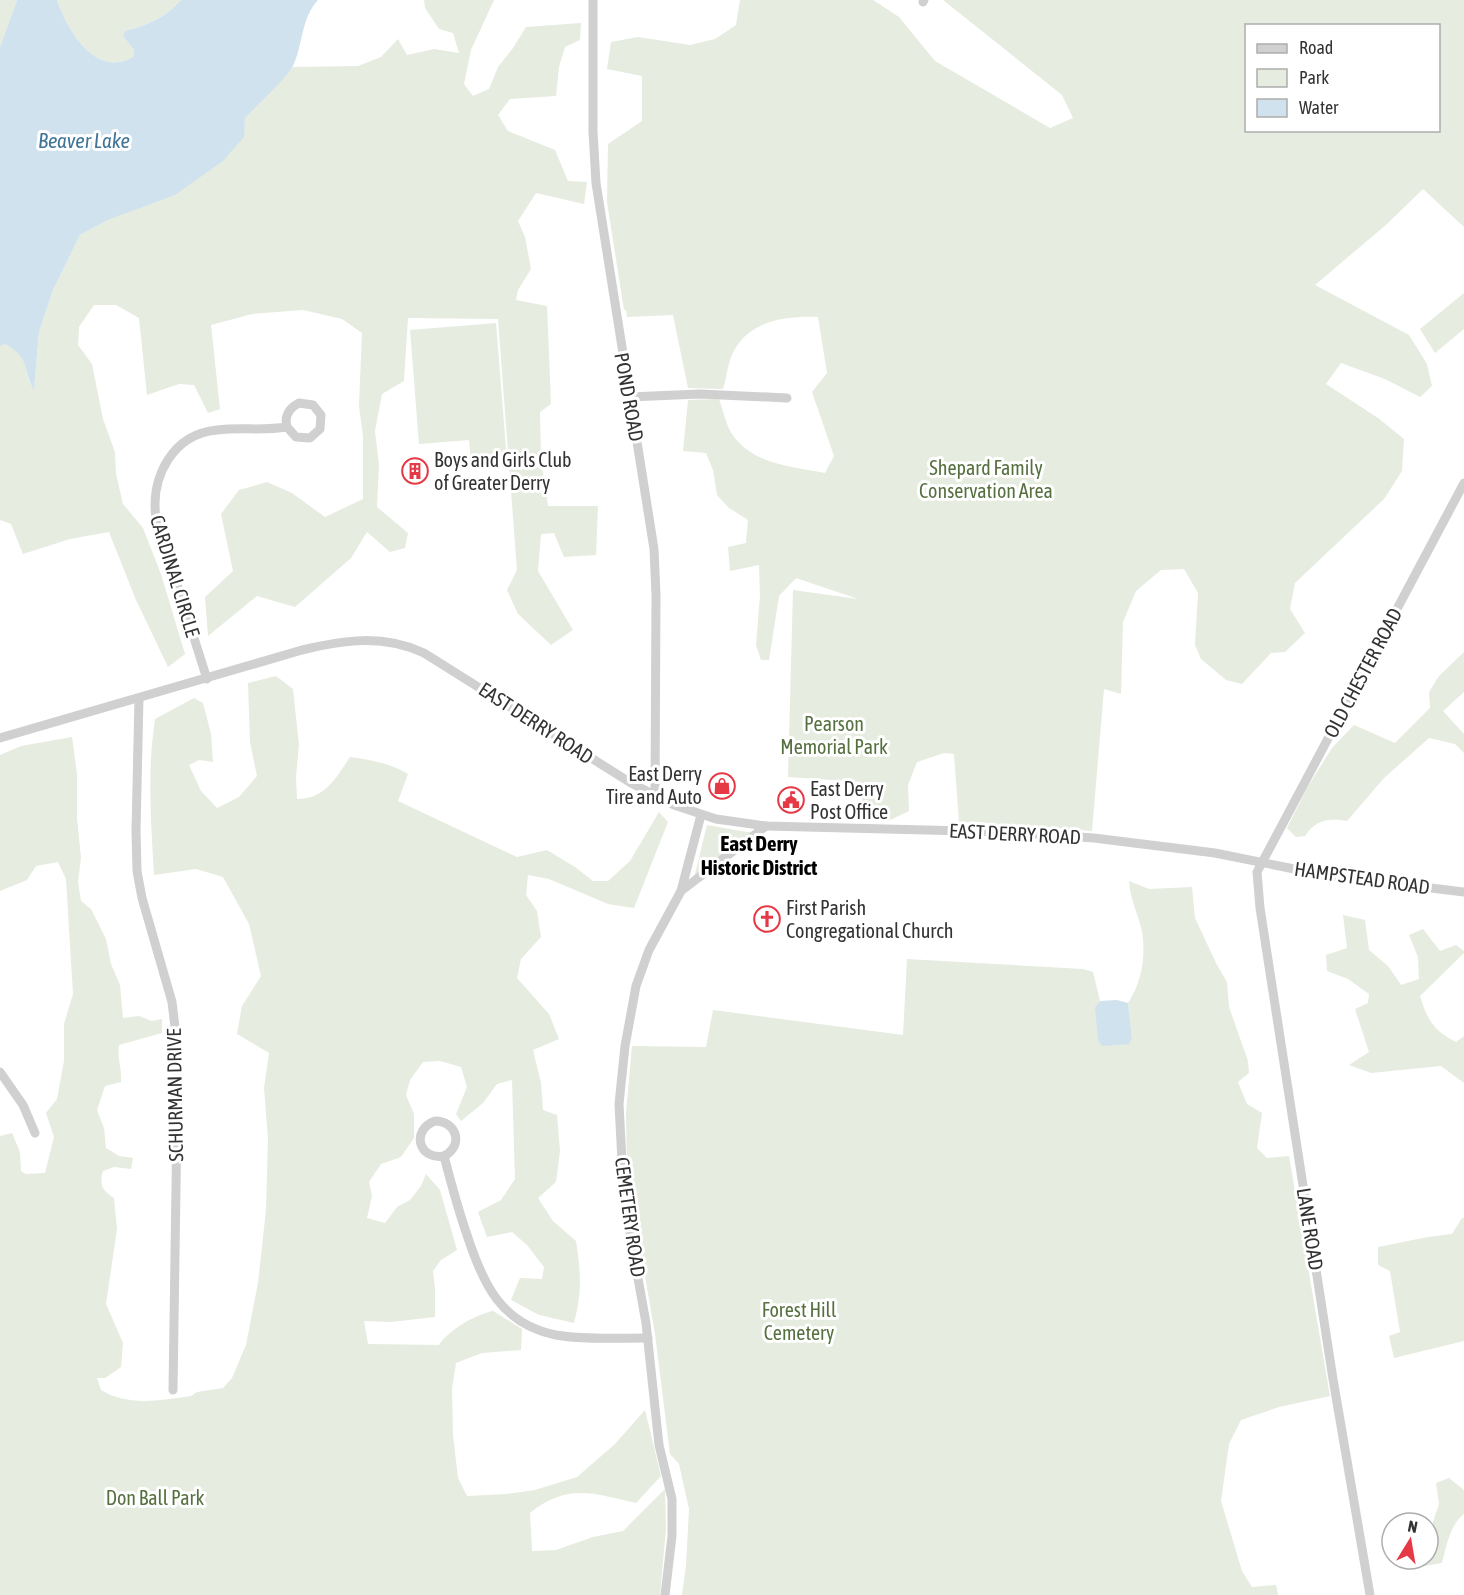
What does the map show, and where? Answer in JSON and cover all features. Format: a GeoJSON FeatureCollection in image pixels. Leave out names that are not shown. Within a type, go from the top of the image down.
{"type":"FeatureCollection","features":[{"type":"Feature","properties":{"kind":"street","name":"POND ROAD"},"geometry":{"type":"LineString","coordinates":[[593,0],[593,160],[656,562],[655,795]]}},
{"type":"Feature","properties":{"kind":"street"},"geometry":{"type":"LineString","coordinates":[[629,397],[700,394],[787,398]]}},
{"type":"Feature","properties":{"kind":"street","name":"CARDINAL CIRCLE"},"geometry":{"type":"LineString","coordinates":[[296,404],[313,405],[321,415],[320,429],[310,438],[296,437],[287,427],[287,414],[296,404]]}},
{"type":"Feature","properties":{"kind":"street","name":"CARDINAL CIRCLE"},"geometry":{"type":"LineString","coordinates":[[207,679],[156,518],[154,505],[157,481],[166,461],[174,452],[187,440],[200,433],[218,429],[263,430],[287,427]]}},
{"type":"Feature","properties":{"kind":"street","name":"OLD CHESTER ROAD"},"geometry":{"type":"LineString","coordinates":[[1261,863],[1464,483]]}},
{"type":"Feature","properties":{"kind":"street","name":"EAST DERRY ROAD"},"geometry":{"type":"LineString","coordinates":[[0,738],[302,650],[339,642],[368,639],[397,643],[433,658],[608,770],[655,795],[701,815],[765,826],[1063,836],[1190,850],[1261,863]]}},
{"type":"Feature","properties":{"kind":"street","name":"SCHURMAN DRIVE"},"geometry":{"type":"LineString","coordinates":[[139,698],[137,871],[142,898],[172,1002],[178,1052],[173,1390]]}},
{"type":"Feature","properties":{"kind":"street","name":"CEMETERY ROAD"},"geometry":{"type":"LineString","coordinates":[[664,1595],[672,1536],[670,1488],[659,1445],[648,1338],[624,1200],[619,1104],[624,1046],[636,986],[649,950],[681,891],[701,815]]}},
{"type":"Feature","properties":{"kind":"street"},"geometry":{"type":"LineString","coordinates":[[681,891],[765,826]]}},
{"type":"Feature","properties":{"kind":"street","name":"HAMPSTEAD ROAD"},"geometry":{"type":"LineString","coordinates":[[1261,863],[1324,875],[1464,892]]}},
{"type":"Feature","properties":{"kind":"street","name":"LANE ROAD"},"geometry":{"type":"LineString","coordinates":[[1261,863],[1257,872],[1260,908],[1333,1380],[1370,1595]]}},
{"type":"Feature","properties":{"kind":"street"},"geometry":{"type":"LineString","coordinates":[[0,1072],[23,1105],[35,1133]]}},
{"type":"Feature","properties":{"kind":"street"},"geometry":{"type":"LineString","coordinates":[[435,1121],[443,1121],[450,1125],[456,1135],[455,1146],[444,1156],[430,1155],[421,1143],[423,1129],[435,1121]]}},
{"type":"Feature","properties":{"kind":"street"},"geometry":{"type":"LineString","coordinates":[[444,1156],[458,1209],[483,1279],[505,1310],[532,1327],[555,1334],[579,1337],[648,1338]]}},
{"type":"Feature","properties":{"kind":"green space"},"geometry":{"type":"Polygon","coordinates":[[[0,0],[17,0],[0,47],[0,0]]]}},
{"type":"Feature","properties":{"kind":"green space"},"geometry":{"type":"Polygon","coordinates":[[[57,0],[181,0],[169,12],[156,20],[125,31],[123,36],[134,50],[133,57],[119,62],[106,61],[84,48],[75,37],[57,0]]]}},
{"type":"Feature","properties":{"kind":"green space"},"geometry":{"type":"Polygon","coordinates":[[[424,0],[494,0],[471,50],[464,84],[473,96],[489,89],[498,67],[526,27],[581,23],[580,40],[565,47],[559,67],[556,96],[510,99],[498,115],[508,131],[555,150],[568,181],[587,182],[584,204],[536,193],[518,221],[525,237],[531,269],[518,290],[516,300],[547,306],[551,404],[540,412],[541,461],[548,506],[598,506],[596,555],[564,557],[554,533],[541,534],[538,571],[573,630],[551,645],[518,614],[507,590],[517,570],[498,319],[408,318],[404,381],[382,394],[375,431],[379,465],[377,507],[408,533],[405,548],[390,552],[367,532],[351,558],[295,607],[257,596],[208,636],[205,597],[233,571],[221,514],[239,490],[267,482],[292,493],[325,517],[363,499],[363,436],[359,406],[362,333],[342,319],[303,310],[252,314],[211,325],[220,409],[208,413],[194,385],[179,384],[147,395],[139,318],[116,305],[94,305],[79,327],[78,345],[92,364],[103,419],[115,452],[116,474],[123,504],[143,528],[161,574],[185,654],[168,667],[136,600],[109,532],[70,539],[23,554],[11,524],[0,520],[0,346],[5,344],[20,355],[34,389],[39,332],[53,290],[80,235],[110,219],[245,125],[244,118],[293,67],[358,66],[381,57],[398,39],[407,55],[434,49],[459,53],[453,33],[439,29],[425,8],[424,0]]]}},
{"type":"Feature","properties":{"kind":"green space"},"geometry":{"type":"Polygon","coordinates":[[[740,0],[873,0],[899,17],[935,61],[1050,128],[1073,118],[1062,95],[943,0],[1464,0],[1464,227],[1423,189],[1387,224],[1315,285],[1409,335],[1427,364],[1432,386],[1420,397],[1385,379],[1341,363],[1326,384],[1378,418],[1404,439],[1402,471],[1384,499],[1295,583],[1290,609],[1305,633],[1285,652],[1271,653],[1242,684],[1226,680],[1201,659],[1195,645],[1198,593],[1184,569],[1161,570],[1136,591],[1123,622],[1121,694],[1104,689],[1092,831],[959,822],[954,754],[944,753],[917,762],[908,785],[909,811],[888,821],[863,821],[861,782],[788,777],[793,590],[858,599],[796,578],[779,596],[769,660],[761,660],[756,645],[760,596],[759,565],[730,571],[728,547],[746,543],[748,520],[729,508],[717,495],[713,470],[706,453],[683,451],[688,400],[719,399],[732,434],[751,452],[787,466],[825,473],[834,456],[812,392],[827,373],[818,317],[783,319],[761,326],[742,339],[735,349],[723,389],[688,388],[673,315],[627,317],[607,202],[608,144],[642,121],[642,76],[607,69],[611,42],[638,37],[690,45],[715,39],[736,25],[740,0]]]}},
{"type":"Feature","properties":{"kind":"green space"},"geometry":{"type":"Polygon","coordinates":[[[1464,293],[1464,329],[1435,353],[1420,329],[1464,293]]]}},
{"type":"Feature","properties":{"kind":"green space"},"geometry":{"type":"Polygon","coordinates":[[[496,323],[507,461],[471,464],[469,440],[419,444],[410,330],[496,323]]]}},
{"type":"Feature","properties":{"kind":"green space"},"geometry":{"type":"Polygon","coordinates":[[[1464,652],[1464,692],[1443,711],[1464,734],[1464,753],[1455,744],[1429,738],[1384,778],[1347,821],[1323,821],[1309,830],[1305,836],[1296,837],[1287,828],[1308,786],[1332,748],[1354,725],[1395,743],[1430,708],[1429,692],[1439,676],[1464,652]]]}},
{"type":"Feature","properties":{"kind":"green space","name":"Don Ball Park"},"geometry":{"type":"Polygon","coordinates":[[[276,676],[293,689],[299,745],[296,777],[297,799],[315,795],[329,786],[350,757],[380,762],[408,774],[398,801],[517,857],[547,850],[593,881],[608,881],[630,861],[659,812],[668,822],[634,908],[608,904],[549,879],[528,875],[526,895],[537,911],[541,937],[521,959],[517,978],[549,1014],[559,1039],[533,1050],[541,1083],[543,1110],[557,1115],[560,1151],[556,1182],[538,1198],[553,1221],[576,1241],[580,1282],[574,1323],[539,1315],[511,1300],[520,1278],[542,1279],[544,1267],[527,1245],[512,1232],[487,1237],[478,1212],[501,1200],[515,1179],[512,1080],[497,1084],[483,1103],[461,1121],[456,1114],[467,1087],[461,1067],[440,1061],[423,1062],[410,1080],[406,1095],[414,1114],[414,1138],[401,1157],[381,1164],[369,1182],[372,1196],[367,1218],[385,1223],[397,1207],[410,1200],[421,1186],[426,1174],[440,1190],[457,1250],[441,1260],[433,1271],[435,1317],[391,1322],[364,1321],[368,1344],[439,1345],[463,1324],[493,1311],[522,1329],[521,1350],[482,1353],[456,1363],[452,1389],[453,1435],[458,1478],[467,1496],[535,1490],[577,1477],[615,1444],[645,1410],[661,1476],[636,1503],[581,1493],[556,1497],[543,1504],[530,1513],[532,1551],[556,1550],[593,1537],[623,1531],[665,1489],[666,1529],[660,1595],[0,1595],[0,1136],[12,1133],[20,1152],[21,1171],[26,1174],[45,1173],[54,1137],[46,1113],[57,1099],[64,1061],[64,1024],[73,994],[66,879],[58,862],[36,866],[27,880],[0,891],[0,755],[21,746],[72,737],[77,774],[77,818],[81,858],[78,882],[81,901],[91,909],[106,939],[111,964],[120,985],[123,1018],[139,1016],[152,1021],[162,1019],[162,1033],[119,1045],[121,1082],[105,1086],[97,1110],[104,1128],[106,1148],[119,1156],[133,1158],[131,1169],[114,1167],[103,1171],[102,1176],[103,1187],[114,1198],[117,1229],[106,1304],[123,1343],[121,1367],[105,1378],[97,1378],[101,1390],[122,1399],[145,1401],[191,1396],[197,1392],[223,1388],[232,1378],[246,1345],[258,1283],[266,1210],[268,1139],[264,1088],[269,1053],[237,1034],[242,1006],[261,976],[249,924],[223,877],[196,869],[154,875],[150,797],[151,759],[155,719],[194,698],[203,703],[211,734],[213,762],[199,760],[189,765],[201,791],[217,808],[239,797],[257,776],[250,742],[248,683],[276,676]]]}},
{"type":"Feature","properties":{"kind":"green space"},"geometry":{"type":"Polygon","coordinates":[[[707,825],[753,833],[694,878],[707,825]]]}},
{"type":"Feature","properties":{"kind":"green space","name":"Forest Hill Cemetery"},"geometry":{"type":"Polygon","coordinates":[[[1129,881],[1149,889],[1192,887],[1195,918],[1227,982],[1229,1007],[1248,1061],[1249,1073],[1238,1082],[1247,1104],[1262,1113],[1257,1148],[1267,1158],[1289,1156],[1330,1396],[1279,1407],[1241,1420],[1229,1444],[1221,1501],[1242,1571],[1252,1587],[1276,1585],[1278,1595],[682,1595],[689,1509],[679,1464],[670,1454],[655,1334],[627,1171],[626,1113],[632,1046],[706,1047],[713,1010],[903,1035],[907,959],[1083,969],[1093,972],[1100,1001],[1095,1007],[1132,1038],[1128,1003],[1140,978],[1143,950],[1142,931],[1132,900],[1129,881]]]}},
{"type":"Feature","properties":{"kind":"green space"},"geometry":{"type":"Polygon","coordinates":[[[1343,915],[1365,920],[1369,950],[1388,966],[1401,985],[1419,979],[1418,957],[1409,935],[1423,929],[1440,951],[1456,945],[1464,951],[1420,996],[1425,1012],[1442,1034],[1456,1042],[1464,1036],[1464,1083],[1441,1066],[1371,1073],[1349,1065],[1369,1052],[1355,1009],[1368,1003],[1369,994],[1348,979],[1327,971],[1326,955],[1347,948],[1343,915]]]}},
{"type":"Feature","properties":{"kind":"green space"},"geometry":{"type":"Polygon","coordinates":[[[1464,1218],[1464,1341],[1394,1358],[1389,1336],[1400,1332],[1390,1271],[1378,1265],[1378,1247],[1452,1234],[1464,1218]]]}},
{"type":"Feature","properties":{"kind":"green space"},"geometry":{"type":"Polygon","coordinates":[[[1449,1478],[1464,1490],[1464,1514],[1452,1530],[1440,1563],[1440,1511],[1437,1511],[1439,1504],[1436,1483],[1449,1478]]]}},
{"type":"Feature","properties":{"kind":"water","name":"Beaver Lake"},"geometry":{"type":"Polygon","coordinates":[[[17,0],[57,0],[75,37],[84,48],[106,61],[119,62],[133,57],[134,50],[123,36],[125,31],[156,20],[169,12],[181,0],[318,0],[308,15],[293,66],[278,85],[245,118],[244,137],[223,161],[175,195],[110,219],[80,235],[53,290],[39,332],[34,390],[23,359],[5,344],[0,346],[0,47],[17,0]]]}},
{"type":"Feature","properties":{"kind":"water"},"geometry":{"type":"Polygon","coordinates":[[[1117,1000],[1128,1003],[1132,1038],[1129,1044],[1102,1046],[1098,1040],[1095,1007],[1100,1001],[1117,1000]]]}},
{"type":"Feature","properties":{"kind":"place","name":"Boys and Girls Club of Greater Derry"},"geometry":{"type":"Point","coordinates":[415,471]}},
{"type":"Feature","properties":{"kind":"place","name":"East Derry Tire and Auto"},"geometry":{"type":"Point","coordinates":[722,786]}},
{"type":"Feature","properties":{"kind":"place","name":"East Derry Post Office"},"geometry":{"type":"Point","coordinates":[791,800]}},
{"type":"Feature","properties":{"kind":"place","name":"First Parish Congregational Church"},"geometry":{"type":"Point","coordinates":[767,919]}},
{"type":"Feature","properties":{"kind":"district","name":"East Derry Historic District"},"geometry":{"type":"Point","coordinates":[759,856]}},
{"type":"Feature","properties":{"kind":"park label","name":"Shepard Family Conservation Area"},"geometry":{"type":"Point","coordinates":[986,480]}},
{"type":"Feature","properties":{"kind":"park label","name":"Pearson Memorial Park"},"geometry":{"type":"Point","coordinates":[834,736]}}]}
